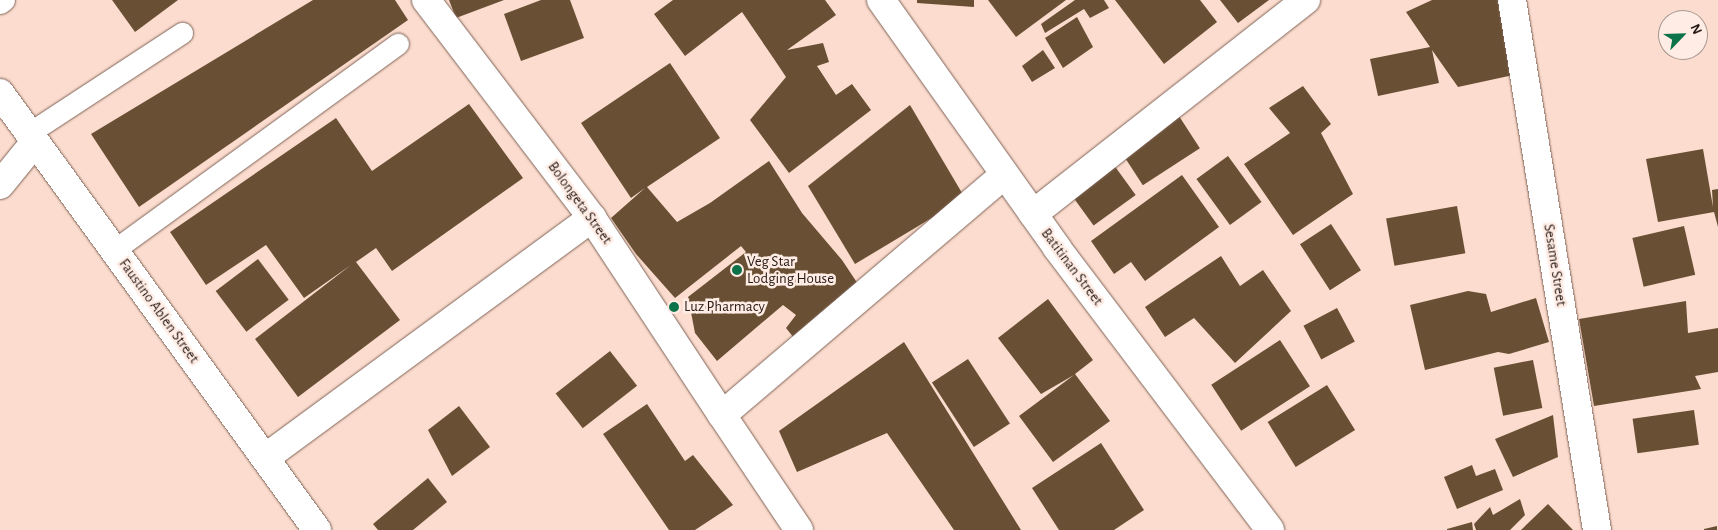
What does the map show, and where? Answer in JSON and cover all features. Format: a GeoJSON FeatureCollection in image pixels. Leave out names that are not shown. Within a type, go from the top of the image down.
{"type":"FeatureCollection","features":[{"type":"Feature","properties":{"kind":"street","name":"Bolongeta Street"},"geometry":{"type":"LineString","coordinates":[[426,0],[592,218],[799,530]]}},
{"type":"Feature","properties":{"kind":"street","name":"Batitinan Street"},"geometry":{"type":"LineString","coordinates":[[881,0],[1004,175],[1270,530]]}},
{"type":"Feature","properties":{"kind":"street"},"geometry":{"type":"LineString","coordinates":[[1033,214],[1306,0]]}},
{"type":"Feature","properties":{"kind":"street","name":"Sesame Street"},"geometry":{"type":"LineString","coordinates":[[1512,0],[1597,530]]}},
{"type":"Feature","properties":{"kind":"street","name":"Faustino Ablen Street"},"geometry":{"type":"LineString","coordinates":[[0,93],[317,530]]}},
{"type":"Feature","properties":{"kind":"street"},"geometry":{"type":"LineString","coordinates":[[0,185],[32,138]]}},
{"type":"Feature","properties":{"kind":"street"},"geometry":{"type":"LineString","coordinates":[[722,415],[1004,175]]}},
{"type":"Feature","properties":{"kind":"street"},"geometry":{"type":"LineString","coordinates":[[265,458],[592,218]]}},
{"type":"Feature","properties":{"kind":"lane"},"geometry":{"type":"LineString","coordinates":[[0,3],[4,0]]}},
{"type":"Feature","properties":{"kind":"lane"},"geometry":{"type":"LineString","coordinates":[[32,138],[182,33]]}},
{"type":"Feature","properties":{"kind":"lane"},"geometry":{"type":"LineString","coordinates":[[114,250],[398,44]]}},
{"type":"Feature","properties":{"kind":"building"},"geometry":{"type":"Polygon","coordinates":[[[112,0],[178,0],[135,32],[112,0]]]}},
{"type":"Feature","properties":{"kind":"building"},"geometry":{"type":"Polygon","coordinates":[[[313,0],[395,0],[408,20],[139,207],[91,134],[313,0]]]}},
{"type":"Feature","properties":{"kind":"building"},"geometry":{"type":"Polygon","coordinates":[[[449,0],[504,0],[456,18],[449,0]]]}},
{"type":"Feature","properties":{"kind":"building"},"geometry":{"type":"Polygon","coordinates":[[[541,0],[570,0],[584,38],[521,61],[504,14],[541,0]]]}},
{"type":"Feature","properties":{"kind":"building"},"geometry":{"type":"Polygon","coordinates":[[[673,0],[825,0],[836,15],[787,50],[823,43],[829,62],[817,66],[836,95],[852,84],[871,110],[789,173],[750,120],[786,77],[774,59],[742,12],[685,56],[654,14],[673,0]]]}},
{"type":"Feature","properties":{"kind":"building"},"geometry":{"type":"Polygon","coordinates":[[[917,0],[974,0],[974,7],[917,3],[917,0]]]}},
{"type":"Feature","properties":{"kind":"building"},"geometry":{"type":"Polygon","coordinates":[[[988,0],[1066,0],[1016,37],[988,0]]]}},
{"type":"Feature","properties":{"kind":"building"},"geometry":{"type":"Polygon","coordinates":[[[1075,0],[1104,0],[1109,8],[1090,18],[1084,9],[1045,33],[1041,24],[1075,0]]]}},
{"type":"Feature","properties":{"kind":"building"},"geometry":{"type":"Polygon","coordinates":[[[1115,0],[1200,0],[1217,22],[1164,64],[1115,0]]]}},
{"type":"Feature","properties":{"kind":"building"},"geometry":{"type":"Polygon","coordinates":[[[1220,0],[1269,0],[1238,23],[1220,0]]]}},
{"type":"Feature","properties":{"kind":"building"},"geometry":{"type":"Polygon","coordinates":[[[1432,0],[1507,0],[1518,74],[1458,87],[1432,50],[1439,83],[1378,96],[1370,59],[1430,47],[1406,12],[1432,0]]]}},
{"type":"Feature","properties":{"kind":"building"},"geometry":{"type":"Polygon","coordinates":[[[1077,17],[1093,47],[1063,68],[1045,38],[1077,17]]]}},
{"type":"Feature","properties":{"kind":"building"},"geometry":{"type":"Polygon","coordinates":[[[1043,50],[1055,68],[1032,82],[1022,66],[1043,50]]]}},
{"type":"Feature","properties":{"kind":"building"},"geometry":{"type":"Polygon","coordinates":[[[670,63],[720,138],[647,187],[677,222],[710,203],[769,161],[802,213],[842,260],[864,293],[798,343],[786,328],[796,315],[783,305],[717,361],[695,333],[688,297],[746,252],[741,246],[675,298],[636,254],[611,218],[645,188],[631,198],[581,123],[670,63]]]}},
{"type":"Feature","properties":{"kind":"building"},"geometry":{"type":"Polygon","coordinates":[[[1303,86],[1331,124],[1321,133],[1353,194],[1293,235],[1244,164],[1290,133],[1269,108],[1303,86]]]}},
{"type":"Feature","properties":{"kind":"building"},"geometry":{"type":"Polygon","coordinates":[[[469,104],[523,178],[392,271],[376,248],[356,262],[400,320],[298,397],[255,339],[351,265],[304,298],[266,245],[206,285],[170,232],[336,118],[372,171],[469,104]]]}},
{"type":"Feature","properties":{"kind":"building"},"geometry":{"type":"Polygon","coordinates":[[[910,105],[965,198],[855,264],[808,186],[910,105]]]}},
{"type":"Feature","properties":{"kind":"building"},"geometry":{"type":"Polygon","coordinates":[[[1177,113],[1200,148],[1143,185],[1120,150],[1177,113]]]}},
{"type":"Feature","properties":{"kind":"building"},"geometry":{"type":"Polygon","coordinates":[[[1703,149],[1713,207],[1712,190],[1718,189],[1718,227],[1714,212],[1658,222],[1646,159],[1703,149]]]}},
{"type":"Feature","properties":{"kind":"building"},"geometry":{"type":"Polygon","coordinates":[[[1228,156],[1262,202],[1230,225],[1196,179],[1228,156]]]}},
{"type":"Feature","properties":{"kind":"building"},"geometry":{"type":"Polygon","coordinates":[[[1111,161],[1136,195],[1094,226],[1069,192],[1111,161]]]}},
{"type":"Feature","properties":{"kind":"building"},"geometry":{"type":"Polygon","coordinates":[[[1182,175],[1219,227],[1145,281],[1131,262],[1114,274],[1091,241],[1182,175]]]}},
{"type":"Feature","properties":{"kind":"building"},"geometry":{"type":"Polygon","coordinates":[[[1457,206],[1465,253],[1394,266],[1386,219],[1457,206]]]}},
{"type":"Feature","properties":{"kind":"building"},"geometry":{"type":"Polygon","coordinates":[[[1331,224],[1361,270],[1330,290],[1300,244],[1331,224]]]}},
{"type":"Feature","properties":{"kind":"building"},"geometry":{"type":"Polygon","coordinates":[[[1684,226],[1695,275],[1644,287],[1632,238],[1684,226]]]}},
{"type":"Feature","properties":{"kind":"building"},"geometry":{"type":"Polygon","coordinates":[[[1221,256],[1240,286],[1263,270],[1291,311],[1235,363],[1194,318],[1165,337],[1145,307],[1221,256]]]}},
{"type":"Feature","properties":{"kind":"building"},"geometry":{"type":"Polygon","coordinates":[[[258,259],[289,300],[246,332],[216,291],[258,259]]]}},
{"type":"Feature","properties":{"kind":"building"},"geometry":{"type":"Polygon","coordinates":[[[1468,291],[1486,294],[1491,312],[1536,298],[1549,342],[1509,354],[1498,352],[1425,370],[1410,305],[1468,291]]]}},
{"type":"Feature","properties":{"kind":"building"},"geometry":{"type":"Polygon","coordinates":[[[1048,299],[1093,360],[1075,374],[1110,421],[1053,462],[1019,416],[1074,375],[1041,394],[998,338],[1048,299]]]}},
{"type":"Feature","properties":{"kind":"building"},"geometry":{"type":"Polygon","coordinates":[[[1686,301],[1688,333],[1718,328],[1718,372],[1695,376],[1701,389],[1594,406],[1579,319],[1686,301]]]}},
{"type":"Feature","properties":{"kind":"building"},"geometry":{"type":"Polygon","coordinates":[[[1337,308],[1355,342],[1321,359],[1303,326],[1337,308]]]}},
{"type":"Feature","properties":{"kind":"building"},"geometry":{"type":"Polygon","coordinates":[[[1280,340],[1310,386],[1241,431],[1211,385],[1280,340]]]}},
{"type":"Feature","properties":{"kind":"building"},"geometry":{"type":"Polygon","coordinates":[[[904,342],[1021,530],[954,530],[887,433],[797,472],[779,431],[904,342]]]}},
{"type":"Feature","properties":{"kind":"building"},"geometry":{"type":"Polygon","coordinates":[[[610,351],[637,386],[583,428],[556,393],[610,351]]]}},
{"type":"Feature","properties":{"kind":"building"},"geometry":{"type":"Polygon","coordinates":[[[968,359],[1010,424],[974,447],[932,382],[968,359]]]}},
{"type":"Feature","properties":{"kind":"building"},"geometry":{"type":"Polygon","coordinates":[[[1533,360],[1542,408],[1503,416],[1494,368],[1533,360]]]}},
{"type":"Feature","properties":{"kind":"building"},"geometry":{"type":"Polygon","coordinates":[[[1327,385],[1355,430],[1296,467],[1268,422],[1327,385]]]}},
{"type":"Feature","properties":{"kind":"building"},"geometry":{"type":"Polygon","coordinates":[[[647,404],[685,461],[693,455],[733,505],[695,530],[669,530],[603,434],[647,404]]]}},
{"type":"Feature","properties":{"kind":"building"},"geometry":{"type":"Polygon","coordinates":[[[459,406],[490,447],[452,476],[428,430],[459,406]]]}},
{"type":"Feature","properties":{"kind":"building"},"geometry":{"type":"Polygon","coordinates":[[[1694,410],[1699,445],[1637,453],[1633,419],[1694,410]]]}},
{"type":"Feature","properties":{"kind":"building"},"geometry":{"type":"Polygon","coordinates":[[[1553,415],[1558,457],[1513,477],[1495,439],[1553,415]]]}},
{"type":"Feature","properties":{"kind":"building"},"geometry":{"type":"Polygon","coordinates":[[[1101,443],[1144,510],[1114,530],[1059,530],[1032,488],[1101,443]]]}},
{"type":"Feature","properties":{"kind":"building"},"geometry":{"type":"Polygon","coordinates":[[[1472,465],[1476,476],[1495,469],[1503,490],[1457,509],[1444,477],[1472,465]]]}},
{"type":"Feature","properties":{"kind":"building"},"geometry":{"type":"Polygon","coordinates":[[[428,478],[447,502],[413,530],[378,530],[373,524],[428,478]]]}},
{"type":"Feature","properties":{"kind":"building"},"geometry":{"type":"Polygon","coordinates":[[[1520,499],[1525,515],[1510,530],[1476,530],[1474,524],[1490,507],[1493,515],[1520,499]]]}},
{"type":"Feature","properties":{"kind":"building"},"geometry":{"type":"Polygon","coordinates":[[[1548,504],[1573,530],[1521,530],[1548,504]]]}},
{"type":"Feature","properties":{"kind":"building"},"geometry":{"type":"Polygon","coordinates":[[[1472,522],[1473,530],[1447,530],[1447,529],[1472,522]]]}},
{"type":"Feature","properties":{"kind":"building"},"geometry":{"type":"Polygon","coordinates":[[[1717,526],[1717,530],[1704,530],[1704,529],[1717,526]]]}},
{"type":"Feature","properties":{"kind":"place","name":"Veg Star Lodging House"},"geometry":{"type":"Point","coordinates":[737,270]}},
{"type":"Feature","properties":{"kind":"place","name":"Luz Pharmacy"},"geometry":{"type":"Point","coordinates":[674,307]}}]}
